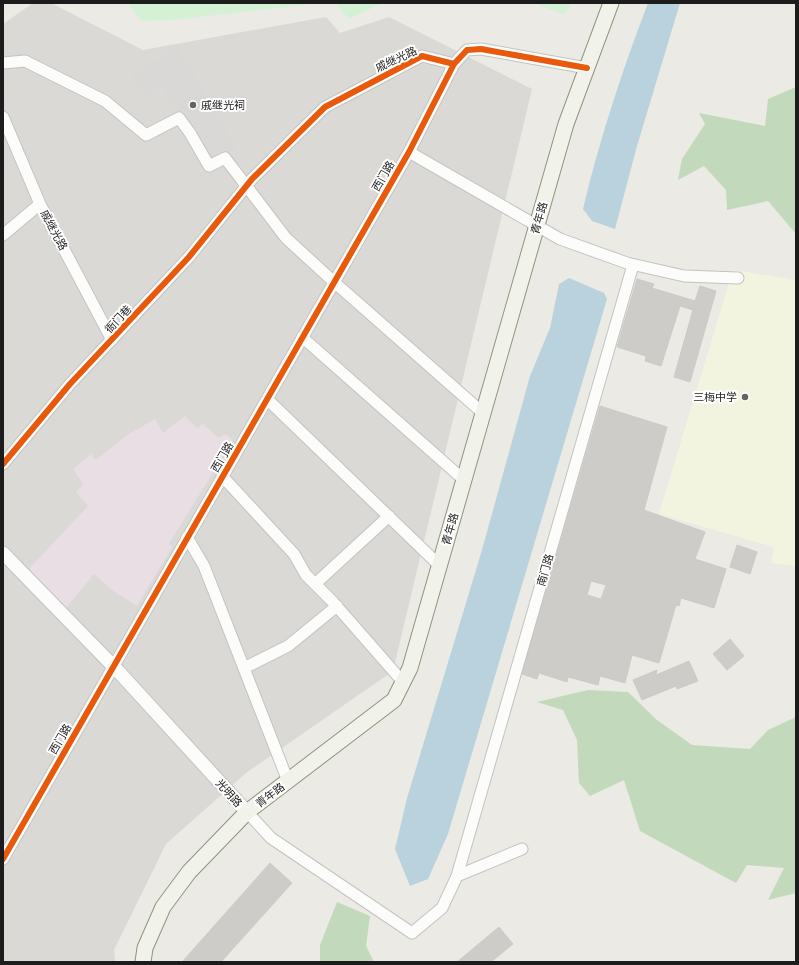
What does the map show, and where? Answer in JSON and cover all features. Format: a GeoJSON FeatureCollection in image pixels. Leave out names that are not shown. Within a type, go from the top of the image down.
{"type":"FeatureCollection","features":[{"type":"Feature","properties":{"kind":"main road","name":"青年路"},"geometry":{"type":"LineString","coordinates":[[143,962],[145,948],[163,907],[189,872],[247,812],[394,700],[410,668],[566,124],[611,3]]}},
{"type":"Feature","properties":{"kind":"street"},"geometry":{"type":"LineString","coordinates":[[454,64],[467,50],[474,48],[587,68]]}},
{"type":"Feature","properties":{"kind":"street","name":"戚继光路"},"geometry":{"type":"LineString","coordinates":[[246,187],[325,107],[422,56],[454,64]]}},
{"type":"Feature","properties":{"kind":"street"},"geometry":{"type":"LineString","coordinates":[[3,63],[25,61],[105,101],[146,135],[179,118],[190,133],[209,166],[225,158],[286,238],[483,413]]}},
{"type":"Feature","properties":{"kind":"street","name":"西门路"},"geometry":{"type":"LineString","coordinates":[[3,859],[409,152],[454,64]]}},
{"type":"Feature","properties":{"kind":"street","name":"戚继光路"},"geometry":{"type":"LineString","coordinates":[[3,117],[40,204],[112,340]]}},
{"type":"Feature","properties":{"kind":"street"},"geometry":{"type":"LineString","coordinates":[[409,152],[560,239],[630,264],[684,276],[738,278]]}},
{"type":"Feature","properties":{"kind":"street","name":"衙门巷"},"geometry":{"type":"LineString","coordinates":[[3,464],[70,384],[189,257],[246,187]]}},
{"type":"Feature","properties":{"kind":"street"},"geometry":{"type":"LineString","coordinates":[[3,235],[40,204]]}},
{"type":"Feature","properties":{"kind":"street","name":"南门路"},"geometry":{"type":"LineString","coordinates":[[457,876],[630,264]]}},
{"type":"Feature","properties":{"kind":"street"},"geometry":{"type":"LineString","coordinates":[[302,337],[464,480]]}},
{"type":"Feature","properties":{"kind":"street"},"geometry":{"type":"LineString","coordinates":[[267,399],[440,565]]}},
{"type":"Feature","properties":{"kind":"street"},"geometry":{"type":"LineString","coordinates":[[222,476],[294,554],[306,574],[337,606],[403,682]]}},
{"type":"Feature","properties":{"kind":"street"},"geometry":{"type":"LineString","coordinates":[[315,584],[389,516]]}},
{"type":"Feature","properties":{"kind":"street"},"geometry":{"type":"LineString","coordinates":[[187,538],[204,566],[288,781]]}},
{"type":"Feature","properties":{"kind":"street","name":"光明路"},"geometry":{"type":"LineString","coordinates":[[3,553],[113,666],[271,838],[412,933],[442,908],[457,876]]}},
{"type":"Feature","properties":{"kind":"street"},"geometry":{"type":"LineString","coordinates":[[244,668],[288,646],[337,606]]}},
{"type":"Feature","properties":{"kind":"street"},"geometry":{"type":"LineString","coordinates":[[457,876],[522,849]]}},
{"type":"Feature","properties":{"kind":"shaded area"},"geometry":{"type":"Polygon","coordinates":[[[33,3],[51,3],[143,50],[326,17],[340,33],[389,17],[532,89],[393,671],[246,773],[166,844],[114,950],[115,962],[3,962],[3,24],[33,3]]]}},
{"type":"Feature","properties":{"kind":"shaded area","name":"戚继光祠"},"geometry":{"type":"Polygon","coordinates":[[[178,47],[236,148],[209,163],[162,87],[146,97],[132,76],[178,47]]]}},
{"type":"Feature","properties":{"kind":"shaded area","name":"三梅中学"},"geometry":{"type":"Polygon","coordinates":[[[733,270],[796,280],[796,566],[771,563],[774,547],[659,514],[733,270]]]}},
{"type":"Feature","properties":{"kind":"shaded area"},"geometry":{"type":"Polygon","coordinates":[[[185,416],[197,428],[203,424],[219,438],[226,434],[233,440],[169,544],[173,546],[137,606],[112,590],[94,574],[66,608],[26,572],[88,506],[76,492],[83,484],[73,469],[91,454],[96,460],[127,435],[155,419],[163,433],[185,416]]]}},
{"type":"Feature","properties":{"kind":"green space"},"geometry":{"type":"Polygon","coordinates":[[[128,3],[321,3],[172,20],[142,21],[128,3]]]}},
{"type":"Feature","properties":{"kind":"green space"},"geometry":{"type":"Polygon","coordinates":[[[335,3],[382,3],[349,19],[335,3]]]}},
{"type":"Feature","properties":{"kind":"green space"},"geometry":{"type":"Polygon","coordinates":[[[534,3],[571,3],[565,15],[534,3]]]}},
{"type":"Feature","properties":{"kind":"green space"},"geometry":{"type":"Polygon","coordinates":[[[796,87],[796,234],[768,201],[727,210],[726,190],[704,166],[678,180],[682,159],[705,124],[699,113],[765,126],[768,99],[796,87]]]}},
{"type":"Feature","properties":{"kind":"green space"},"geometry":{"type":"Polygon","coordinates":[[[588,690],[628,692],[657,720],[692,745],[750,749],[768,730],[796,717],[796,893],[768,900],[784,868],[747,865],[736,883],[640,831],[624,780],[590,796],[579,783],[577,740],[563,710],[537,702],[588,690]]]}},
{"type":"Feature","properties":{"kind":"green space"},"geometry":{"type":"Polygon","coordinates":[[[337,902],[370,916],[366,946],[374,962],[320,962],[320,945],[337,902]]]}},
{"type":"Feature","properties":{"kind":"water"},"geometry":{"type":"Polygon","coordinates":[[[648,3],[680,3],[637,146],[615,229],[592,221],[583,209],[596,157],[612,105],[648,3]]]}},
{"type":"Feature","properties":{"kind":"water"},"geometry":{"type":"Polygon","coordinates":[[[569,278],[604,293],[607,299],[448,834],[428,879],[410,886],[395,849],[407,798],[482,550],[530,376],[550,328],[559,284],[569,278]]]}},
{"type":"Feature","properties":{"kind":"building"},"geometry":{"type":"Polygon","coordinates":[[[637,279],[654,284],[652,288],[695,301],[700,286],[716,291],[690,382],[674,377],[693,310],[680,306],[661,366],[645,361],[646,356],[617,347],[637,279]]]}},
{"type":"Feature","properties":{"kind":"building"},"geometry":{"type":"Polygon","coordinates":[[[600,406],[667,427],[644,510],[705,532],[695,559],[726,569],[714,608],[681,598],[679,606],[676,605],[659,663],[632,655],[625,683],[600,676],[598,685],[568,677],[567,682],[539,673],[537,679],[522,674],[600,406]],[[591,581],[587,595],[601,599],[606,585],[591,581]]]}},
{"type":"Feature","properties":{"kind":"building"},"geometry":{"type":"Polygon","coordinates":[[[737,545],[757,552],[750,574],[730,567],[737,545]]]}},
{"type":"Feature","properties":{"kind":"building"},"geometry":{"type":"Polygon","coordinates":[[[730,639],[744,656],[727,670],[713,654],[730,639]]]}},
{"type":"Feature","properties":{"kind":"building"},"geometry":{"type":"Polygon","coordinates":[[[689,661],[698,681],[677,689],[676,686],[642,700],[633,680],[657,670],[656,675],[689,661]]]}},
{"type":"Feature","properties":{"kind":"building"},"geometry":{"type":"Polygon","coordinates":[[[270,863],[292,883],[221,962],[182,962],[270,863]]]}},
{"type":"Feature","properties":{"kind":"building"},"geometry":{"type":"Polygon","coordinates":[[[499,927],[513,944],[491,962],[457,962],[499,927]]]}},
{"type":"Feature","properties":{"kind":"cycle path"},"geometry":{"type":"LineString","coordinates":[[3,464],[70,384],[189,257],[252,179],[325,107],[422,56],[454,64],[467,50],[481,49],[587,68]]}},
{"type":"Feature","properties":{"kind":"cycle path"},"geometry":{"type":"LineString","coordinates":[[3,859],[409,152],[454,64]]}},
{"type":"Feature","properties":{"kind":"place","name":"戚继光祠"},"geometry":{"type":"Point","coordinates":[193,105]}},
{"type":"Feature","properties":{"kind":"place","name":"三梅中学"},"geometry":{"type":"Point","coordinates":[745,397]}}]}
